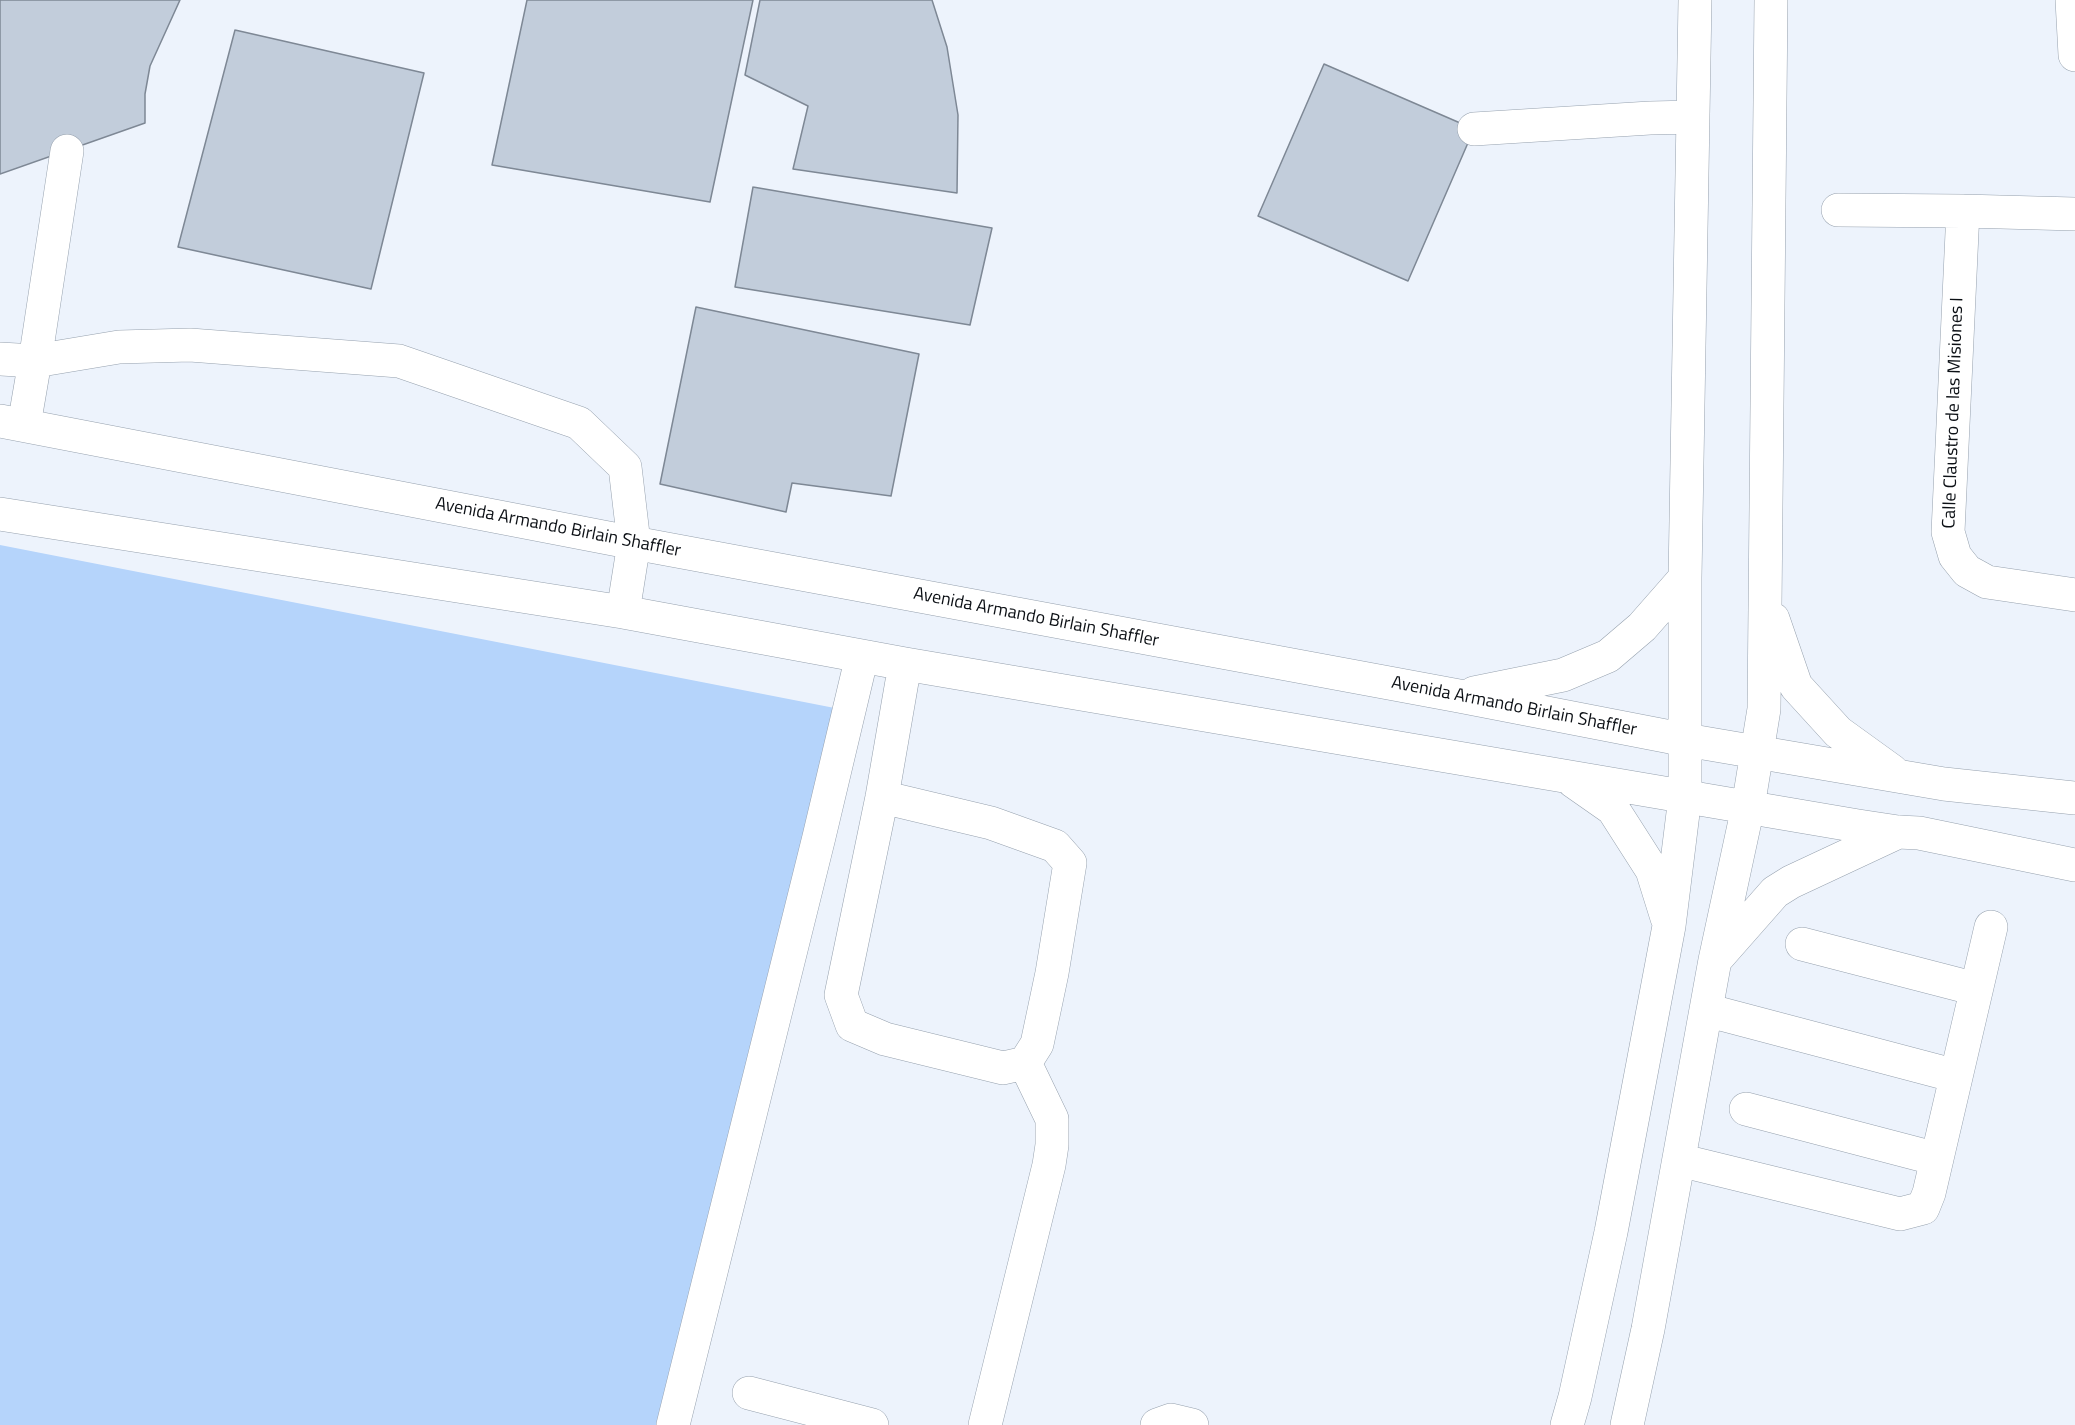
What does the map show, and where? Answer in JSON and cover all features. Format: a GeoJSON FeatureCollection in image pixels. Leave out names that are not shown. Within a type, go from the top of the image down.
{"type":"FeatureCollection","features":[{"type":"Feature","properties":{"kind":"street"},"geometry":{"type":"LineString","coordinates":[[1567,1425],[1611,1232],[1669,926],[1685,796],[1685,578],[1695,0]]}},
{"type":"Feature","properties":{"kind":"street"},"geometry":{"type":"LineString","coordinates":[[1627,1425],[1648,1329],[1715,960],[1748,807],[1764,709],[1771,0]]}},
{"type":"Feature","properties":{"kind":"street"},"geometry":{"type":"LineString","coordinates":[[2072,0],[2075,55]]}},
{"type":"Feature","properties":{"kind":"street"},"geometry":{"type":"LineString","coordinates":[[1474,129],[1693,117]]}},
{"type":"Feature","properties":{"kind":"street"},"geometry":{"type":"LineString","coordinates":[[12,423],[35,361],[68,151]]}},
{"type":"Feature","properties":{"kind":"street"},"geometry":{"type":"LineString","coordinates":[[1838,210],[2075,214]]}},
{"type":"Feature","properties":{"kind":"street","name":"Calle Claustro de las Misiones I"},"geometry":{"type":"LineString","coordinates":[[1963,211],[1948,532],[1955,556],[1967,571],[1987,582],[2075,595]]}},
{"type":"Feature","properties":{"kind":"street"},"geometry":{"type":"LineString","coordinates":[[0,359],[35,361],[120,347],[190,345],[399,361],[579,423],[625,467],[634,543],[623,612]]}},
{"type":"Feature","properties":{"kind":"street","name":"Avenida Armando Birlain Shaffler"},"geometry":{"type":"LineString","coordinates":[[12,423],[634,543],[1686,740],[1944,784],[2075,798]]}},
{"type":"Feature","properties":{"kind":"street"},"geometry":{"type":"LineString","coordinates":[[0,514],[623,612],[905,664],[1567,777],[1898,832],[1919,833],[2075,865]]}},
{"type":"Feature","properties":{"kind":"street"},"geometry":{"type":"LineString","coordinates":[[1459,696],[1563,675],[1608,656],[1642,627],[1685,578]]}},
{"type":"Feature","properties":{"kind":"street"},"geometry":{"type":"LineString","coordinates":[[1765,596],[1796,686],[1838,732],[1899,776]]}},
{"type":"Feature","properties":{"kind":"street"},"geometry":{"type":"LineString","coordinates":[[673,1425],[862,656]]}},
{"type":"Feature","properties":{"kind":"street"},"geometry":{"type":"LineString","coordinates":[[882,797],[991,823],[1055,846],[1070,863],[1052,973],[1037,1044],[1025,1063],[1004,1068],[885,1039],[852,1025],[841,995],[882,797],[905,664]]}},
{"type":"Feature","properties":{"kind":"street"},"geometry":{"type":"LineString","coordinates":[[1567,777],[1613,809],[1652,870],[1669,926]]}},
{"type":"Feature","properties":{"kind":"street"},"geometry":{"type":"LineString","coordinates":[[1715,960],[1775,892],[1791,882],[1898,832]]}},
{"type":"Feature","properties":{"kind":"street"},"geometry":{"type":"LineString","coordinates":[[1679,1160],[1900,1214],[1923,1208],[1929,1193],[1991,927]]}},
{"type":"Feature","properties":{"kind":"street"},"geometry":{"type":"LineString","coordinates":[[1802,944],[1976,989]]}},
{"type":"Feature","properties":{"kind":"street"},"geometry":{"type":"LineString","coordinates":[[1706,1010],[1956,1076]]}},
{"type":"Feature","properties":{"kind":"street"},"geometry":{"type":"LineString","coordinates":[[984,1425],[1049,1165],[1052,1145],[1052,1119],[1025,1063]]}},
{"type":"Feature","properties":{"kind":"street"},"geometry":{"type":"LineString","coordinates":[[1746,1109],[1937,1159]]}},
{"type":"Feature","properties":{"kind":"street"},"geometry":{"type":"LineString","coordinates":[[749,1393],[872,1425]]}},
{"type":"Feature","properties":{"kind":"street"},"geometry":{"type":"LineString","coordinates":[[1157,1425],[1171,1420],[1192,1425]]}},
{"type":"Feature","properties":{"kind":"shaded area"},"geometry":{"type":"Polygon","coordinates":[[[0,545],[850,711],[656,1425],[0,1425],[0,545]]]}},
{"type":"Feature","properties":{"kind":"building"},"geometry":{"type":"Polygon","coordinates":[[[0,0],[180,0],[150,66],[145,94],[145,123],[0,174],[0,0]]]}},
{"type":"Feature","properties":{"kind":"building"},"geometry":{"type":"Polygon","coordinates":[[[527,0],[753,0],[710,202],[492,165],[527,0]]]}},
{"type":"Feature","properties":{"kind":"building"},"geometry":{"type":"Polygon","coordinates":[[[760,0],[932,0],[947,47],[958,115],[957,193],[793,169],[808,106],[745,75],[760,0]]]}},
{"type":"Feature","properties":{"kind":"building"},"geometry":{"type":"Polygon","coordinates":[[[235,30],[424,73],[371,289],[178,247],[235,30]]]}},
{"type":"Feature","properties":{"kind":"building"},"geometry":{"type":"Polygon","coordinates":[[[1324,64],[1474,129],[1408,281],[1258,216],[1324,64]]]}},
{"type":"Feature","properties":{"kind":"building"},"geometry":{"type":"Polygon","coordinates":[[[753,187],[992,228],[970,325],[735,287],[753,187]]]}},
{"type":"Feature","properties":{"kind":"building"},"geometry":{"type":"Polygon","coordinates":[[[696,307],[919,354],[891,496],[792,483],[786,512],[660,484],[696,307]]]}}]}
